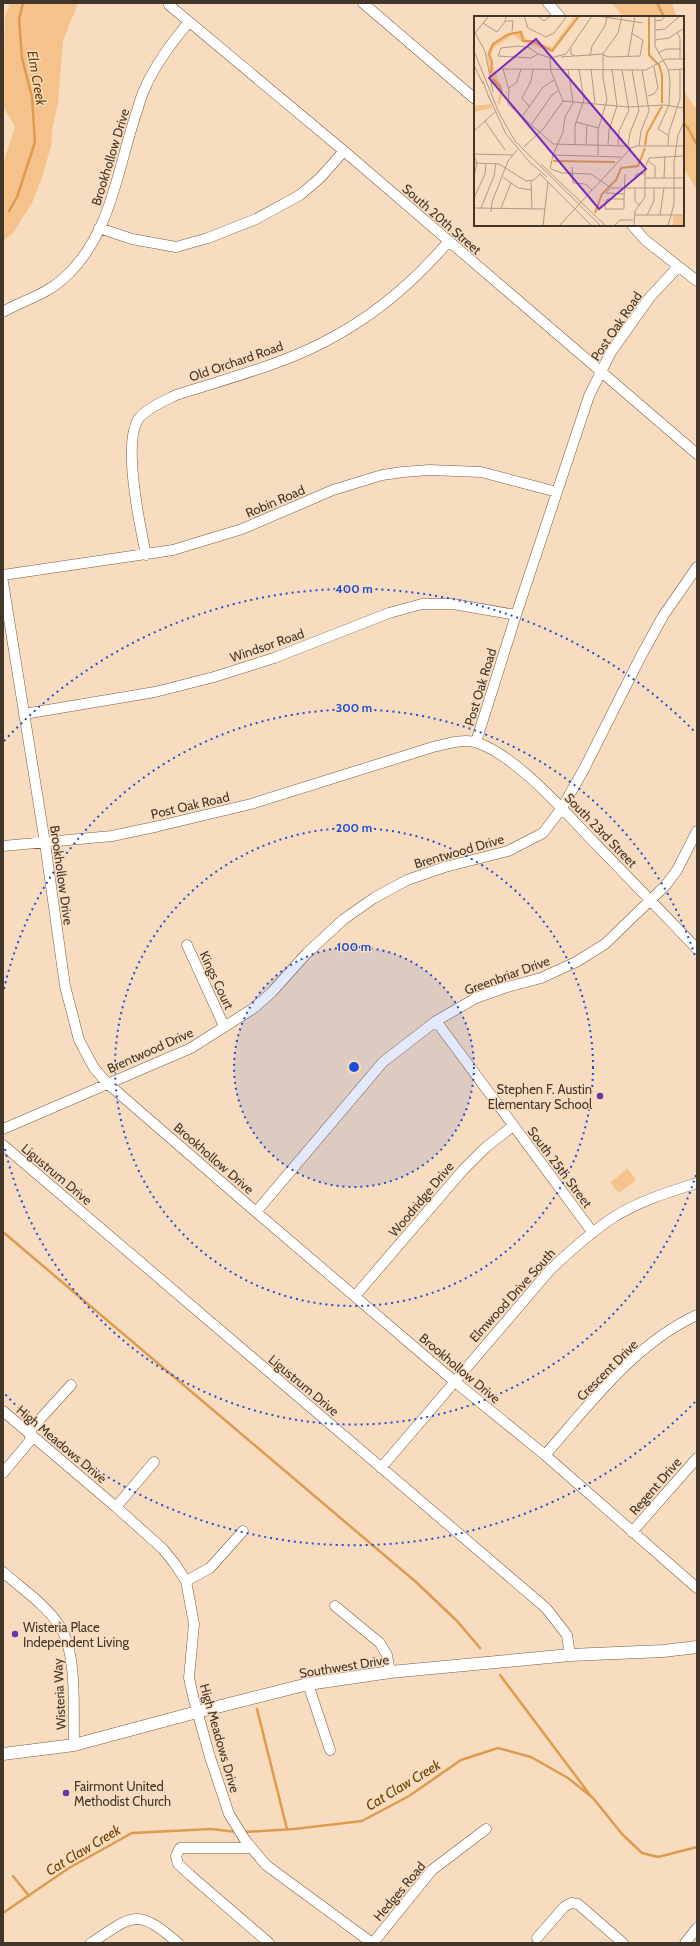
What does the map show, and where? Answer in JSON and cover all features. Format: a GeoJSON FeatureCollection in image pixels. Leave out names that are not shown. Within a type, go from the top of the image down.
{"type":"FeatureCollection","features":[{"type":"Feature","properties":{"kind":"main road","name":"Southwest Drive"},"geometry":{"type":"LineString","coordinates":[[3,1754],[74,1745],[308,1684],[390,1672],[570,1655],[663,1651],[697,1646]]}},
{"type":"Feature","properties":{"kind":"street"},"geometry":{"type":"LineString","coordinates":[[363,3],[474,98]]}},
{"type":"Feature","properties":{"kind":"street"},"geometry":{"type":"LineString","coordinates":[[548,3],[559,16]]}},
{"type":"Feature","properties":{"kind":"street","name":"South 20th Street"},"geometry":{"type":"LineString","coordinates":[[169,5],[344,151],[448,242],[697,454]]}},
{"type":"Feature","properties":{"kind":"street","name":"Brookhollow Drive"},"geometry":{"type":"LineString","coordinates":[[3,312],[43,294],[63,279],[77,265],[89,248],[110,206],[130,132],[145,88],[171,43],[189,22]]}},
{"type":"Feature","properties":{"kind":"street"},"geometry":{"type":"LineString","coordinates":[[100,228],[132,239],[176,247],[208,238],[256,219],[300,194],[320,178],[344,151]]}},
{"type":"Feature","properties":{"kind":"street"},"geometry":{"type":"LineString","coordinates":[[633,226],[646,240],[697,281]]}},
{"type":"Feature","properties":{"kind":"street","name":"Old Orchard Road"},"geometry":{"type":"LineString","coordinates":[[146,555],[132,473],[131,437],[139,418],[157,404],[176,395],[278,361],[323,343],[343,332],[376,311],[395,296],[420,273],[448,242]]}},
{"type":"Feature","properties":{"kind":"street","name":"Post Oak Road"},"geometry":{"type":"LineString","coordinates":[[3,846],[115,836],[251,804],[433,747],[458,742],[476,742],[557,492],[590,396],[600,372],[611,352],[650,297],[678,266]]}},
{"type":"Feature","properties":{"kind":"street","name":"Robin Road"},"geometry":{"type":"LineString","coordinates":[[3,576],[173,550],[207,541],[277,515],[333,490],[365,480],[396,473],[429,470],[481,472],[557,492]]}},
{"type":"Feature","properties":{"kind":"street","name":"Brentwood Drive"},"geometry":{"type":"LineString","coordinates":[[3,1129],[191,1048],[254,1008],[272,992],[306,953],[344,919],[374,898],[407,880],[445,866],[508,851],[543,833],[562,808],[584,769],[663,616],[697,566]]}},
{"type":"Feature","properties":{"kind":"street","name":"Brookhollow Drive"},"geometry":{"type":"LineString","coordinates":[[3,582],[45,843],[65,986],[79,1040],[94,1068],[107,1083],[256,1212],[454,1381],[545,1454],[697,1588]]}},
{"type":"Feature","properties":{"kind":"street","name":"Windsor Road"},"geometry":{"type":"LineString","coordinates":[[24,714],[155,692],[214,677],[274,658],[389,613],[422,604],[453,604],[516,615]]}},
{"type":"Feature","properties":{"kind":"street","name":"South 23rd Street"},"geometry":{"type":"LineString","coordinates":[[476,742],[493,749],[509,759],[562,808],[697,948]]}},
{"type":"Feature","properties":{"kind":"street","name":"Greenbriar Drive"},"geometry":{"type":"LineString","coordinates":[[256,1212],[383,1062],[436,1021],[476,998],[540,978],[576,962],[606,944],[650,900],[677,870],[697,831]]}},
{"type":"Feature","properties":{"kind":"street","name":"Kings Court"},"geometry":{"type":"LineString","coordinates":[[187,945],[224,1026]]}},
{"type":"Feature","properties":{"kind":"street","name":"South 25th Street"},"geometry":{"type":"LineString","coordinates":[[436,1021],[593,1233]]}},
{"type":"Feature","properties":{"kind":"street","name":"Woodridge Drive"},"geometry":{"type":"LineString","coordinates":[[355,1296],[463,1170],[485,1148],[513,1126]]}},
{"type":"Feature","properties":{"kind":"street","name":"Ligustrum Drive"},"geometry":{"type":"LineString","coordinates":[[3,1145],[546,1608],[567,1635],[570,1655]]}},
{"type":"Feature","properties":{"kind":"street","name":"Elmwood Drive South"},"geometry":{"type":"LineString","coordinates":[[381,1468],[550,1270],[572,1249],[615,1217],[637,1206],[697,1182]]}},
{"type":"Feature","properties":{"kind":"street","name":"Crescent Drive"},"geometry":{"type":"LineString","coordinates":[[545,1454],[629,1362],[666,1332],[697,1315]]}},
{"type":"Feature","properties":{"kind":"street"},"geometry":{"type":"LineString","coordinates":[[3,1473],[29,1442],[32,1428],[70,1385]]}},
{"type":"Feature","properties":{"kind":"street","name":"High Meadows Drive"},"geometry":{"type":"LineString","coordinates":[[3,1411],[163,1549],[186,1581],[194,1624],[190,1678],[197,1712],[225,1804],[248,1844],[266,1865],[372,1943]]}},
{"type":"Feature","properties":{"kind":"street","name":"Regent Drive"},"geometry":{"type":"LineString","coordinates":[[632,1532],[697,1458]]}},
{"type":"Feature","properties":{"kind":"street"},"geometry":{"type":"LineString","coordinates":[[116,1507],[154,1462]]}},
{"type":"Feature","properties":{"kind":"street"},"geometry":{"type":"LineString","coordinates":[[186,1581],[210,1568],[244,1531]]}},
{"type":"Feature","properties":{"kind":"street","name":"Wisteria Way"},"geometry":{"type":"LineString","coordinates":[[3,1572],[46,1610],[60,1626],[71,1660],[74,1745]]}},
{"type":"Feature","properties":{"kind":"street"},"geometry":{"type":"LineString","coordinates":[[335,1606],[380,1643],[387,1654],[390,1672]]}},
{"type":"Feature","properties":{"kind":"street"},"geometry":{"type":"LineString","coordinates":[[308,1684],[330,1750]]}},
{"type":"Feature","properties":{"kind":"street","name":"Hedges Road"},"geometry":{"type":"LineString","coordinates":[[372,1943],[432,1870],[486,1829]]}},
{"type":"Feature","properties":{"kind":"street"},"geometry":{"type":"LineString","coordinates":[[248,1844],[180,1848],[176,1856],[178,1864],[269,1943]]}},
{"type":"Feature","properties":{"kind":"street"},"geometry":{"type":"LineString","coordinates":[[538,1938],[564,1907],[571,1902],[578,1904],[623,1943]]}},
{"type":"Feature","properties":{"kind":"street"},"geometry":{"type":"LineString","coordinates":[[91,1943],[126,1920],[138,1918],[151,1922],[178,1943]]}},
{"type":"Feature","properties":{"kind":"street"},"geometry":{"type":"LineString","coordinates":[[685,1943],[697,1928]]}},
{"type":"Feature","properties":{"kind":"shaded area"},"geometry":{"type":"Polygon","coordinates":[[[10,3],[78,3],[63,41],[58,103],[52,131],[51,146],[41,181],[32,203],[13,233],[3,241],[3,164],[15,127],[3,106],[5,16],[10,3]]]}},
{"type":"Feature","properties":{"kind":"shaded area"},"geometry":{"type":"Polygon","coordinates":[[[612,3],[672,3],[677,16],[622,16],[612,3]]]}},
{"type":"Feature","properties":{"kind":"shaded area"},"geometry":{"type":"Polygon","coordinates":[[[684,91],[697,110],[697,190],[684,169],[684,91]]]}},
{"type":"Feature","properties":{"kind":"shaded area"},"geometry":{"type":"Polygon","coordinates":[[[627,1168],[636,1180],[619,1193],[610,1182],[627,1168]]]}},
{"type":"Feature","properties":{"kind":"waterway","name":"Elm Creek"},"geometry":{"type":"LineString","coordinates":[[9,211],[17,197],[35,142],[32,97],[22,58],[19,19],[23,3]]}},
{"type":"Feature","properties":{"kind":"waterway","name":"Elm Creek"},"geometry":{"type":"LineString","coordinates":[[657,3],[664,16]]}},
{"type":"Feature","properties":{"kind":"waterway","name":"Elm Creek"},"geometry":{"type":"LineString","coordinates":[[684,124],[688,128],[697,145]]}},
{"type":"Feature","properties":{"kind":"waterway"},"geometry":{"type":"LineString","coordinates":[[3,1232],[416,1582],[457,1621],[480,1648]]}},
{"type":"Feature","properties":{"kind":"waterway"},"geometry":{"type":"LineString","coordinates":[[500,1675],[590,1795]]}},
{"type":"Feature","properties":{"kind":"waterway"},"geometry":{"type":"LineString","coordinates":[[257,1709],[287,1829]]}},
{"type":"Feature","properties":{"kind":"waterway","name":"Cat Claw Creek"},"geometry":{"type":"LineString","coordinates":[[244,1832],[294,1829],[362,1821],[409,1796],[461,1760],[498,1748],[531,1757],[568,1778],[593,1798],[622,1834],[642,1853],[658,1857],[697,1847]]}},
{"type":"Feature","properties":{"kind":"waterway","name":"Cat Claw Creek"},"geometry":{"type":"LineString","coordinates":[[3,1913],[69,1868],[132,1833],[211,1829],[237,1832]]}},
{"type":"Feature","properties":{"kind":"waterway"},"geometry":{"type":"LineString","coordinates":[[13,1876],[29,1896]]}},
{"type":"Feature","properties":{"kind":"place","name":"Stephen F. Austin Elementary School"},"geometry":{"type":"Point","coordinates":[600,1096]}},
{"type":"Feature","properties":{"kind":"place","name":"Wisteria Place Independent Living"},"geometry":{"type":"Point","coordinates":[15,1634]}},
{"type":"Feature","properties":{"kind":"place","name":"Fairmont United Methodist Church"},"geometry":{"type":"Point","coordinates":[66,1793]}}]}
